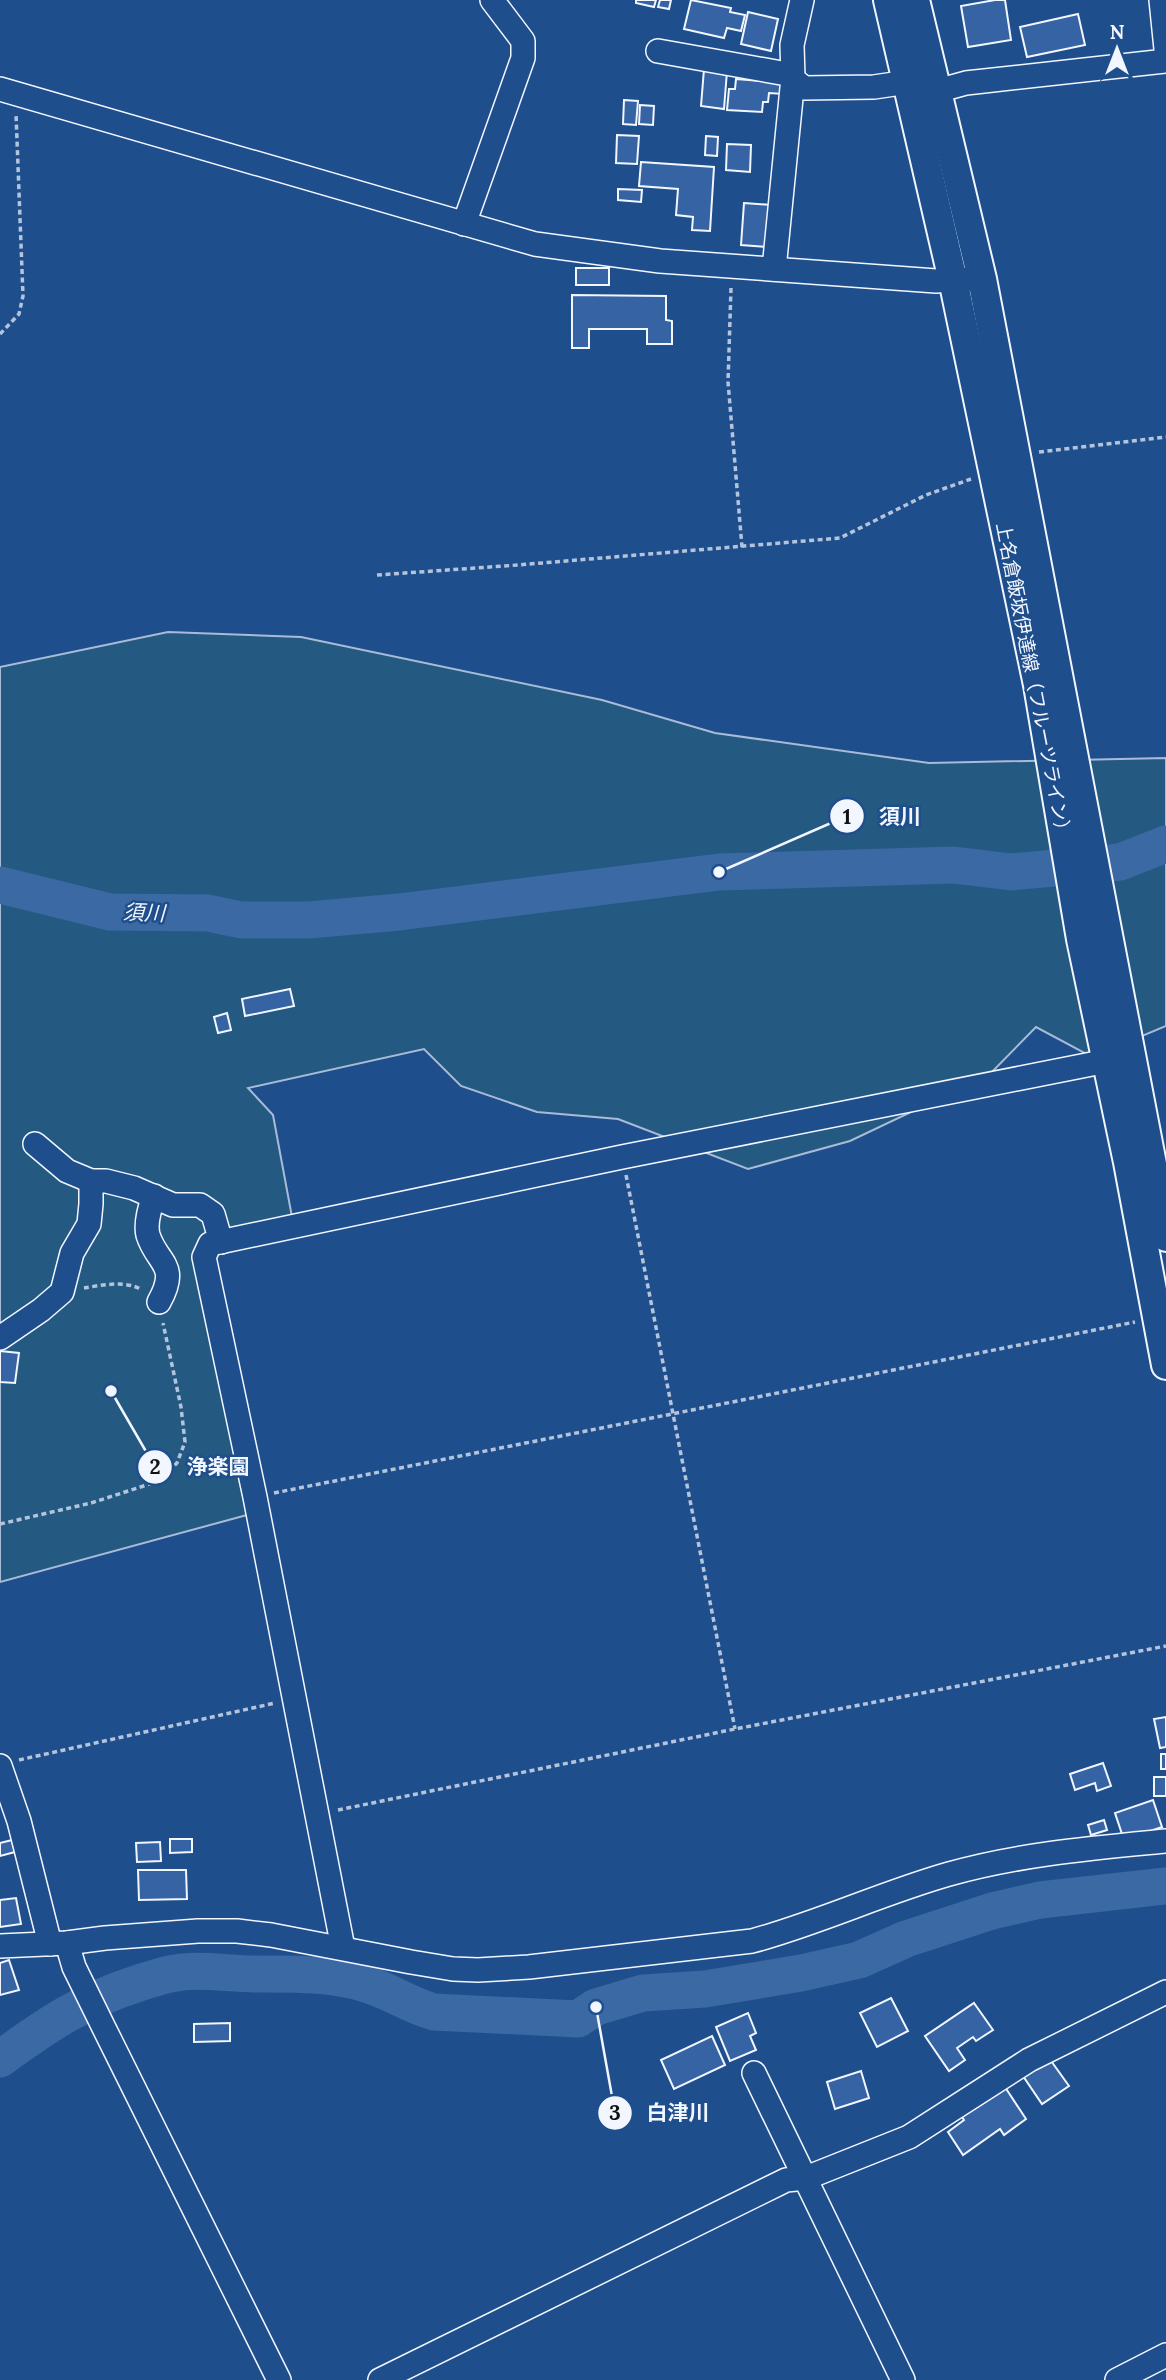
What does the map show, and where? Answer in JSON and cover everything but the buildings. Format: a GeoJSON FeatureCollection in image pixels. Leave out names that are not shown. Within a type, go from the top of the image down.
{"type":"FeatureCollection","features":[{"type":"Feature","properties":{"kind":"main road","name":"上名倉飯坂伊達線（フルーツライン）"},"geometry":{"type":"LineString","coordinates":[[888,0],[954,280],[993,472],[1049,685]]}},
{"type":"Feature","properties":{"kind":"main road","name":"上名倉飯坂伊達線（フルーツライン）"},"geometry":{"type":"LineString","coordinates":[[915,0],[982,279],[1016,455],[1049,685],[1094,936],[1166,1237]]}},
{"type":"Feature","properties":{"kind":"main road","name":"上名倉飯坂伊達線（フルーツライン）"},"geometry":{"type":"LineString","coordinates":[[1094,936],[1107,1061],[1166,1365]]}},
{"type":"Feature","properties":{"kind":"street"},"geometry":{"type":"LineString","coordinates":[[464,224],[523,58],[523,41],[492,0]]}},
{"type":"Feature","properties":{"kind":"street"},"geometry":{"type":"LineString","coordinates":[[774,269],[793,78],[792,45],[802,0]]}},
{"type":"Feature","properties":{"kind":"street"},"geometry":{"type":"LineString","coordinates":[[1161,0],[1166,49]]}},
{"type":"Feature","properties":{"kind":"street"},"geometry":{"type":"LineString","coordinates":[[658,51],[786,74],[804,88],[874,87],[908,82]]}},
{"type":"Feature","properties":{"kind":"street"},"geometry":{"type":"LineString","coordinates":[[937,91],[966,83],[1166,61]]}},
{"type":"Feature","properties":{"kind":"street"},"geometry":{"type":"LineString","coordinates":[[7,96],[535,244],[660,261],[936,281],[982,279]]}},
{"type":"Feature","properties":{"kind":"street"},"geometry":{"type":"LineString","coordinates":[[343,1948],[255,1497],[204,1257],[209,1244],[622,1157],[1107,1061]]}},
{"type":"Feature","properties":{"kind":"street"},"geometry":{"type":"LineString","coordinates":[[34,1144],[67,1171],[91,1181],[106,1181],[173,1205],[200,1205],[213,1214],[221,1242]]}},
{"type":"Feature","properties":{"kind":"street"},"geometry":{"type":"LineString","coordinates":[[0,1338],[62,1292],[72,1253],[89,1224],[91,1181]]}},
{"type":"Feature","properties":{"kind":"street"},"geometry":{"type":"LineString","coordinates":[[154,1196],[148,1218],[148,1233],[164,1260],[168,1273],[165,1291],[159,1302]]}},
{"type":"Feature","properties":{"kind":"street"},"geometry":{"type":"LineString","coordinates":[[7,1764],[19,1821],[59,1944],[75,1967],[279,2380]]}},
{"type":"Feature","properties":{"kind":"street"},"geometry":{"type":"LineString","coordinates":[[0,1946],[59,1944],[198,1931],[237,1931],[453,1969],[529,1967],[723,1945],[788,1931],[887,1893],[1000,1861],[1166,1840]]}},
{"type":"Feature","properties":{"kind":"street"},"geometry":{"type":"LineString","coordinates":[[380,2380],[786,2179],[806,2178],[909,2137],[1029,2060],[1166,1992]]}},
{"type":"Feature","properties":{"kind":"street"},"geometry":{"type":"LineString","coordinates":[[754,2073],[903,2380]]}},
{"type":"Feature","properties":{"kind":"street"},"geometry":{"type":"LineString","coordinates":[[1117,2380],[1166,2355]]}},
{"type":"Feature","properties":{"kind":"path"},"geometry":{"type":"LineString","coordinates":[[0,334],[19,314],[23,296],[16,109],[7,96]]}},
{"type":"Feature","properties":{"kind":"path"},"geometry":{"type":"LineString","coordinates":[[733,266],[728,382],[741,547]]}},
{"type":"Feature","properties":{"kind":"path"},"geometry":{"type":"LineString","coordinates":[[1016,455],[1166,437]]}},
{"type":"Feature","properties":{"kind":"path"},"geometry":{"type":"LineString","coordinates":[[377,575],[840,538],[926,495],[993,472]]}},
{"type":"Feature","properties":{"kind":"path"},"geometry":{"type":"LineString","coordinates":[[622,1157],[735,1729]]}},
{"type":"Feature","properties":{"kind":"path"},"geometry":{"type":"LineString","coordinates":[[0,1524],[91,1503],[159,1480],[177,1463],[186,1442],[159,1302],[138,1287],[107,1284],[62,1292]]}},
{"type":"Feature","properties":{"kind":"path"},"geometry":{"type":"LineString","coordinates":[[255,1497],[1157,1318]]}},
{"type":"Feature","properties":{"kind":"path"},"geometry":{"type":"LineString","coordinates":[[318,1814],[735,1729],[1166,1646]]}},
{"type":"Feature","properties":{"kind":"path"},"geometry":{"type":"LineString","coordinates":[[7,1764],[293,1699]]}},
{"type":"Feature","properties":{"kind":"shaded area"},"geometry":{"type":"Polygon","coordinates":[[[168,632],[301,637],[602,700],[715,733],[929,763],[1166,758],[1166,1026],[1092,1057],[1036,1027],[989,1075],[850,1141],[748,1169],[618,1119],[537,1112],[461,1086],[424,1049],[248,1088],[273,1115],[292,1217],[203,1235],[196,1267],[247,1515],[0,1582],[0,667],[168,632]]]}},
{"type":"Feature","properties":{"kind":"waterway","name":"須川"},"geometry":{"type":"LineString","coordinates":[[0,885],[110,912],[208,913],[241,920],[309,920],[399,912],[719,872],[954,865],[1011,872],[1120,862],[1166,844]]}},
{"type":"Feature","properties":{"kind":"waterway"},"geometry":{"type":"LineString","coordinates":[[0,2059],[50,2024],[83,2006],[139,1983],[181,1972],[325,1976],[366,1984],[434,2012],[578,2019],[596,2007],[643,1993],[705,1989],[859,1960],[906,1939],[992,1911],[1040,1900],[1166,1886]]}},
{"type":"Feature","properties":{"kind":"place","name":"須川"},"geometry":{"type":"Point","coordinates":[719,872]}},
{"type":"Feature","properties":{"kind":"place","name":"浄楽園"},"geometry":{"type":"Point","coordinates":[111,1391]}},
{"type":"Feature","properties":{"kind":"place","name":"白津川"},"geometry":{"type":"Point","coordinates":[596,2007]}}]}
